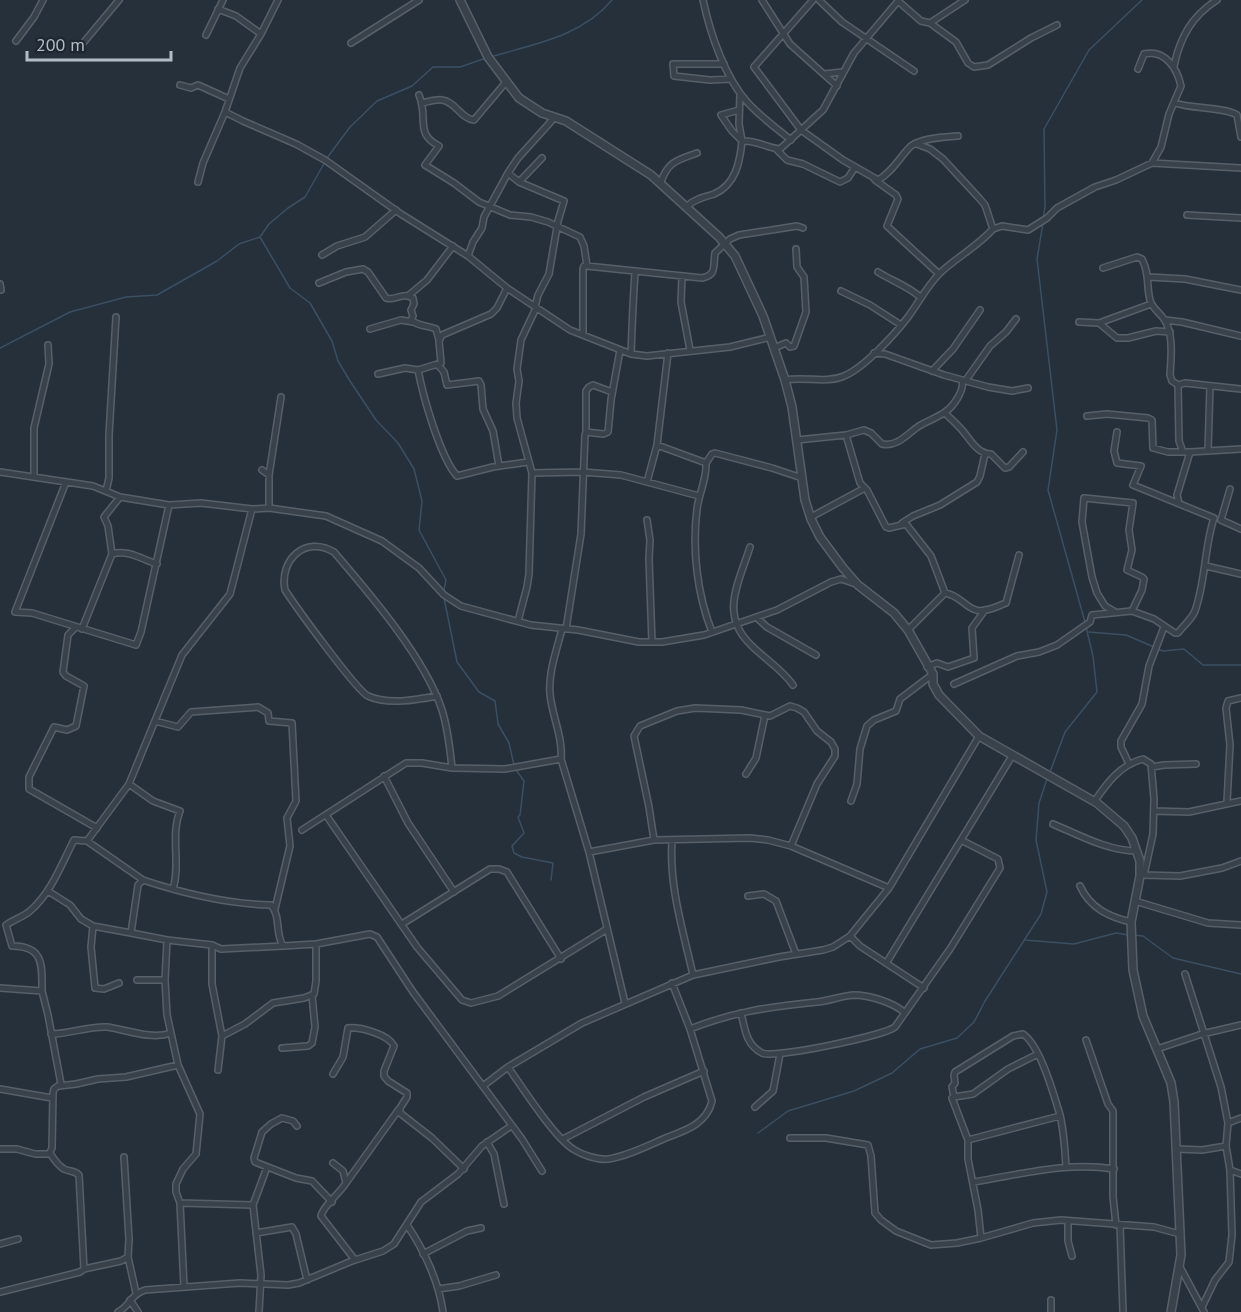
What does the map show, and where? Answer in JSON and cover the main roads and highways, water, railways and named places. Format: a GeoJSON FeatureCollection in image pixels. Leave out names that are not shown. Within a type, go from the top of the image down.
{"type":"FeatureCollection","features":[{"type":"Feature","properties":{"kind":"waterway"},"geometry":{"type":"LineString","coordinates":[[490,57],[556,38],[571,31],[600,13],[612,0]]}},
{"type":"Feature","properties":{"kind":"waterway"},"geometry":{"type":"LineString","coordinates":[[1043,219],[1045,207],[1044,129],[1089,50],[1142,0]]}},
{"type":"Feature","properties":{"kind":"waterway"},"geometry":{"type":"LineString","coordinates":[[327,158],[350,127],[377,101],[412,86],[433,67],[460,67],[486,58]]}},
{"type":"Feature","properties":{"kind":"waterway"},"geometry":{"type":"LineString","coordinates":[[0,348],[70,312],[126,297],[157,295],[217,261],[239,244],[260,237],[269,224],[305,197],[325,162]]}},
{"type":"Feature","properties":{"kind":"waterway"},"geometry":{"type":"LineString","coordinates":[[1043,223],[1037,259],[1057,430],[1048,490],[1085,622]]}},
{"type":"Feature","properties":{"kind":"waterway"},"geometry":{"type":"LineString","coordinates":[[260,237],[290,288],[310,303],[332,341],[338,361],[350,381],[376,420],[398,443],[414,469],[422,501],[419,530],[446,580],[444,590]]}},
{"type":"Feature","properties":{"kind":"waterway"},"geometry":{"type":"LineString","coordinates":[[444,598],[457,662],[479,692],[495,701],[498,724],[509,743],[514,765]]}},
{"type":"Feature","properties":{"kind":"waterway"},"geometry":{"type":"LineString","coordinates":[[1050,772],[1065,732],[1097,692],[1093,656],[1086,627]]}},
{"type":"Feature","properties":{"kind":"waterway"},"geometry":{"type":"LineString","coordinates":[[1089,632],[1126,635],[1154,647]]}},
{"type":"Feature","properties":{"kind":"waterway"},"geometry":{"type":"LineString","coordinates":[[1158,649],[1163,651],[1184,649],[1203,665],[1241,665]]}},
{"type":"Feature","properties":{"kind":"waterway"},"geometry":{"type":"LineString","coordinates":[[516,770],[524,781],[518,817],[524,833],[512,846],[514,853],[522,857],[553,863],[551,880]]}},
{"type":"Feature","properties":{"kind":"waterway"},"geometry":{"type":"LineString","coordinates":[[758,1133],[788,1111],[854,1091],[892,1073],[920,1049],[957,1038],[974,1022],[1041,914],[1047,892],[1036,840],[1039,803],[1047,779]]}},
{"type":"Feature","properties":{"kind":"waterway"},"geometry":{"type":"LineString","coordinates":[[1025,940],[1074,944],[1116,933],[1129,935]]}},
{"type":"Feature","properties":{"kind":"waterway"},"geometry":{"type":"LineString","coordinates":[[1134,935],[1143,936],[1173,958],[1241,974]]}}]}
